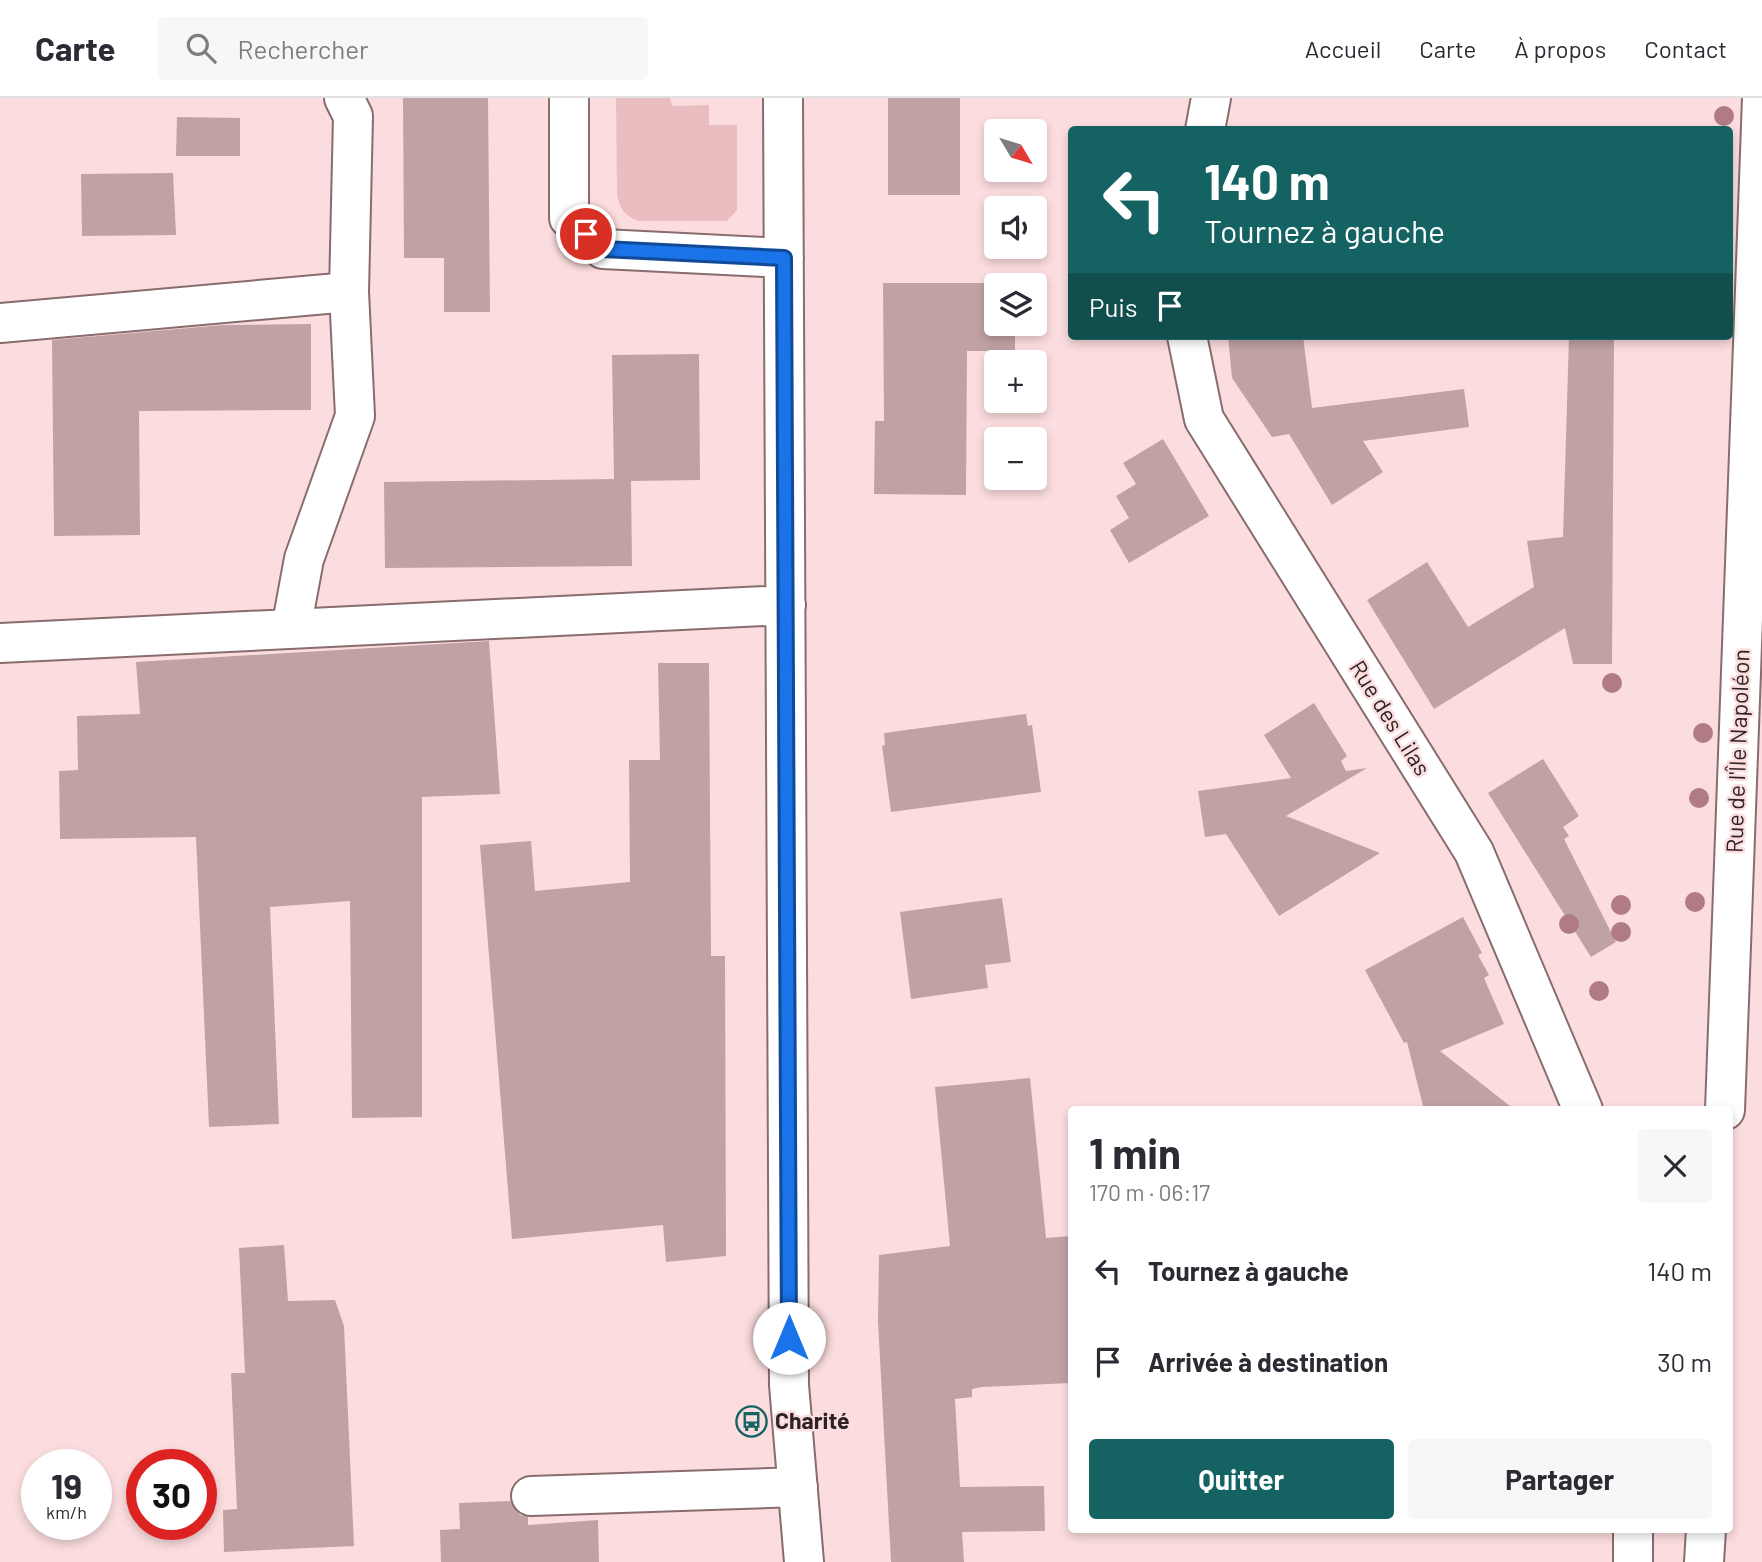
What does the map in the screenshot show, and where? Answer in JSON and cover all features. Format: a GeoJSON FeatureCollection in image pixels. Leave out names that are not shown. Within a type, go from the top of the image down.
{"type":"FeatureCollection","features":[{"type":"Feature","properties":{"kind":"street"},"geometry":{"type":"LineString","coordinates":[[291,629],[303,559],[355,416],[349,292],[352,116],[344,98]]}},
{"type":"Feature","properties":{"kind":"street"},"geometry":{"type":"LineString","coordinates":[[569,98],[569,218],[603,249],[784,258]]}},
{"type":"Feature","properties":{"kind":"street"},"geometry":{"type":"LineString","coordinates":[[783,98],[789,1385],[804,1562]]}},
{"type":"Feature","properties":{"kind":"street"},"geometry":{"type":"LineString","coordinates":[[1206,126],[1211,98]]}},
{"type":"Feature","properties":{"kind":"street","name":"Rue de l'Île Napoléon"},"geometry":{"type":"LineString","coordinates":[[1725,1106],[1762,98]]}},
{"type":"Feature","properties":{"kind":"street"},"geometry":{"type":"LineString","coordinates":[[0,323],[349,292]]}},
{"type":"Feature","properties":{"kind":"street","name":"Rue des Lilas"},"geometry":{"type":"LineString","coordinates":[[1187,340],[1204,419],[1474,852],[1581,1106]]}},
{"type":"Feature","properties":{"kind":"street"},"geometry":{"type":"LineString","coordinates":[[0,643],[786,606]]}},
{"type":"Feature","properties":{"kind":"street"},"geometry":{"type":"LineString","coordinates":[[531,1496],[798,1487]]}},
{"type":"Feature","properties":{"kind":"street"},"geometry":{"type":"LineString","coordinates":[[1633,1533],[1633,1562]]}},
{"type":"Feature","properties":{"kind":"street"},"geometry":{"type":"LineString","coordinates":[[1704,1562],[1706,1533]]}},
{"type":"Feature","properties":{"kind":"shaded area"},"geometry":{"type":"Polygon","coordinates":[[[616,98],[670,98],[672,106],[709,105],[709,125],[737,125],[737,210],[727,221],[638,221],[623,211],[617,194],[616,98]]]}},
{"type":"Feature","properties":{"kind":"building"},"geometry":{"type":"Polygon","coordinates":[[[403,98],[488,98],[490,312],[444,312],[444,258],[404,258],[403,98]]]}},
{"type":"Feature","properties":{"kind":"building"},"geometry":{"type":"Polygon","coordinates":[[[888,98],[960,98],[960,195],[888,195],[888,98]]]}},
{"type":"Feature","properties":{"kind":"building"},"geometry":{"type":"Polygon","coordinates":[[[177,117],[240,118],[240,156],[176,156],[177,117]]]}},
{"type":"Feature","properties":{"kind":"building"},"geometry":{"type":"Polygon","coordinates":[[[173,173],[176,235],[82,236],[81,174],[173,173]]]}},
{"type":"Feature","properties":{"kind":"building"},"geometry":{"type":"Polygon","coordinates":[[[883,283],[984,283],[984,336],[1015,336],[1015,350],[967,351],[966,495],[874,494],[875,421],[884,421],[883,283]]]}},
{"type":"Feature","properties":{"kind":"building"},"geometry":{"type":"Polygon","coordinates":[[[311,324],[311,410],[139,411],[140,535],[54,536],[52,340],[223,325],[311,324]]]}},
{"type":"Feature","properties":{"kind":"building"},"geometry":{"type":"Polygon","coordinates":[[[1228,340],[1304,340],[1312,408],[1464,389],[1469,427],[1363,441],[1383,472],[1332,505],[1289,434],[1272,437],[1232,378],[1228,340]]]}},
{"type":"Feature","properties":{"kind":"building"},"geometry":{"type":"Polygon","coordinates":[[[1569,340],[1614,340],[1612,664],[1573,664],[1565,628],[1434,709],[1367,600],[1427,562],[1468,627],[1534,587],[1527,541],[1563,537],[1569,340]]]}},
{"type":"Feature","properties":{"kind":"building"},"geometry":{"type":"Polygon","coordinates":[[[699,354],[700,480],[631,481],[632,566],[385,568],[384,482],[614,479],[612,355],[699,354]]]}},
{"type":"Feature","properties":{"kind":"building"},"geometry":{"type":"Polygon","coordinates":[[[1163,439],[1209,516],[1129,563],[1110,530],[1129,518],[1116,496],[1136,484],[1123,463],[1163,439]]]}},
{"type":"Feature","properties":{"kind":"building"},"geometry":{"type":"Polygon","coordinates":[[[489,641],[500,794],[422,797],[422,1117],[352,1118],[350,901],[270,907],[279,1124],[209,1127],[196,837],[60,839],[59,771],[78,770],[77,716],[140,714],[136,662],[489,641]]]}},
{"type":"Feature","properties":{"kind":"building"},"geometry":{"type":"Polygon","coordinates":[[[658,663],[709,663],[711,956],[725,956],[726,1256],[666,1262],[663,1225],[512,1239],[480,845],[531,841],[535,891],[630,882],[629,760],[660,760],[658,663]]]}},
{"type":"Feature","properties":{"kind":"building"},"geometry":{"type":"Polygon","coordinates":[[[1314,703],[1347,756],[1341,761],[1346,771],[1367,768],[1286,816],[1380,853],[1279,916],[1226,834],[1205,837],[1198,791],[1291,778],[1264,735],[1314,703]]]}},
{"type":"Feature","properties":{"kind":"building"},"geometry":{"type":"Polygon","coordinates":[[[1026,714],[1028,726],[1032,725],[1041,792],[891,812],[882,746],[885,745],[884,733],[1026,714]]]}},
{"type":"Feature","properties":{"kind":"building"},"geometry":{"type":"Polygon","coordinates":[[[1543,759],[1579,816],[1563,827],[1569,836],[1564,839],[1616,942],[1591,957],[1488,793],[1543,759]]]}},
{"type":"Feature","properties":{"kind":"building"},"geometry":{"type":"Polygon","coordinates":[[[1002,898],[1011,962],[985,965],[988,988],[911,999],[900,912],[1002,898]]]}},
{"type":"Feature","properties":{"kind":"building"},"geometry":{"type":"Polygon","coordinates":[[[1463,917],[1482,953],[1478,955],[1489,975],[1484,978],[1504,1024],[1440,1051],[1510,1106],[1423,1106],[1407,1042],[1404,1043],[1365,970],[1463,917]]]}},
{"type":"Feature","properties":{"kind":"building"},"geometry":{"type":"Polygon","coordinates":[[[1030,1078],[1046,1238],[1068,1236],[1068,1383],[982,1387],[972,1389],[972,1397],[955,1399],[960,1487],[1044,1486],[1045,1531],[962,1532],[964,1562],[891,1562],[878,1321],[879,1255],[950,1246],[935,1087],[1030,1078]]]}},
{"type":"Feature","properties":{"kind":"building"},"geometry":{"type":"Polygon","coordinates":[[[284,1245],[288,1301],[335,1300],[344,1326],[354,1546],[224,1552],[223,1510],[237,1509],[231,1373],[245,1373],[239,1248],[284,1245]]]}},
{"type":"Feature","properties":{"kind":"building"},"geometry":{"type":"Polygon","coordinates":[[[510,1501],[520,1515],[528,1517],[528,1525],[598,1520],[599,1562],[441,1562],[440,1530],[460,1529],[459,1503],[510,1501]]]}},
{"type":"Feature","properties":{"kind":"place","name":"Charité"},"geometry":{"type":"Point","coordinates":[752,1421]}},
{"type":"Feature","properties":{"kind":"route"},"geometry":{"type":"LineString","coordinates":[[586,234],[603,249],[784,258],[789,1338]]}}]}
